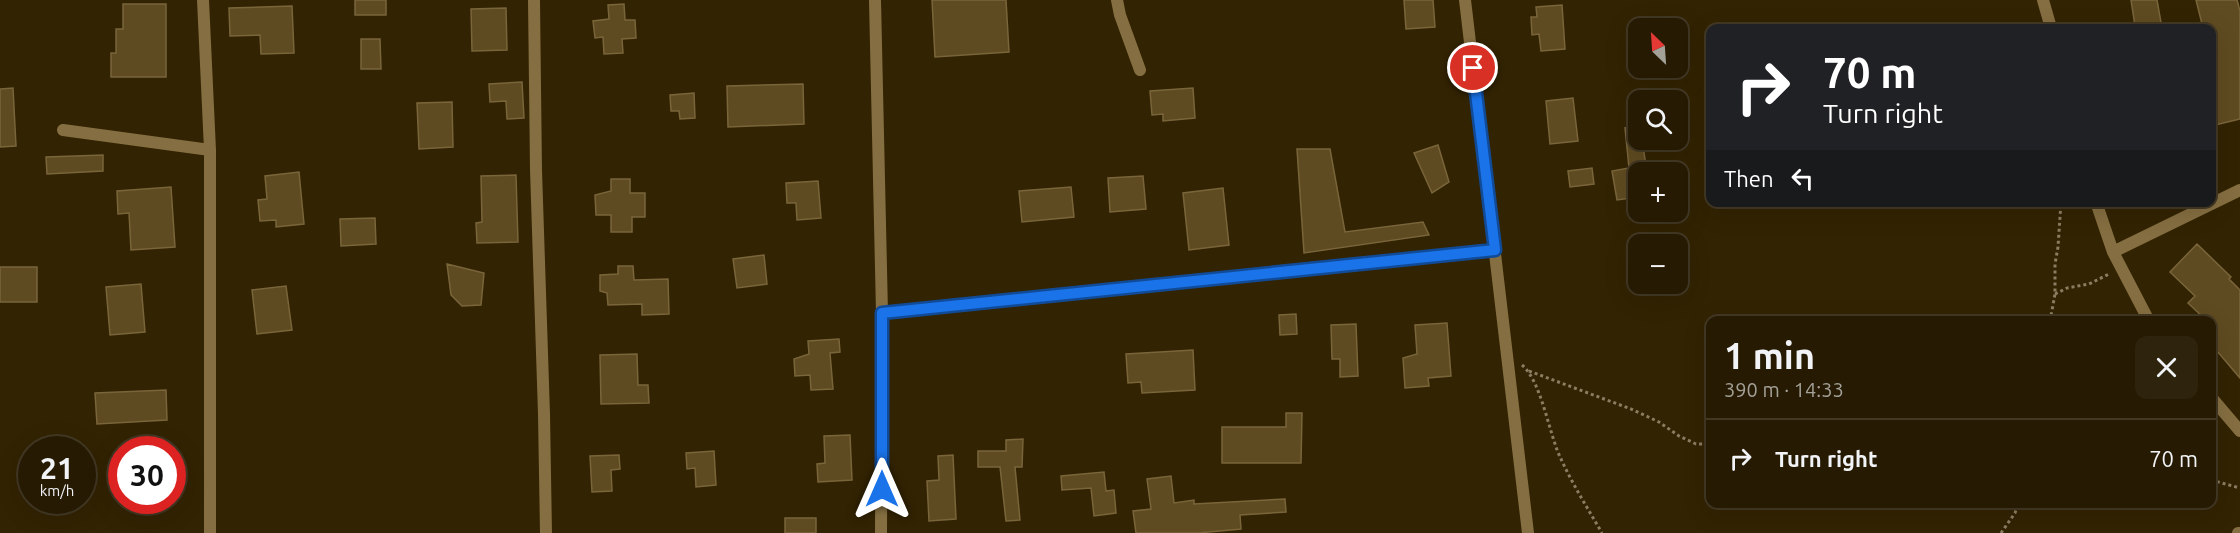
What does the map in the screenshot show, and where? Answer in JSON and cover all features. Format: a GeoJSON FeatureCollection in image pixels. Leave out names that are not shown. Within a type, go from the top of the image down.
{"type":"FeatureCollection","features":[{"type":"Feature","properties":{"kind":"street"},"geometry":{"type":"LineString","coordinates":[[202,0],[210,150],[210,533]]}},
{"type":"Feature","properties":{"kind":"street"},"geometry":{"type":"LineString","coordinates":[[534,0],[536,171],[546,533]]}},
{"type":"Feature","properties":{"kind":"street"},"geometry":{"type":"LineString","coordinates":[[875,0],[882,313],[881,533]]}},
{"type":"Feature","properties":{"kind":"street"},"geometry":{"type":"LineString","coordinates":[[1116,0],[1140,70]]}},
{"type":"Feature","properties":{"kind":"street"},"geometry":{"type":"LineString","coordinates":[[1465,0],[1528,533]]}},
{"type":"Feature","properties":{"kind":"street"},"geometry":{"type":"LineString","coordinates":[[2043,0],[2050,24]]}},
{"type":"Feature","properties":{"kind":"street"},"geometry":{"type":"LineString","coordinates":[[63,130],[210,150]]}},
{"type":"Feature","properties":{"kind":"street"},"geometry":{"type":"LineString","coordinates":[[2216,202],[2240,190]]}},
{"type":"Feature","properties":{"kind":"street"},"geometry":{"type":"LineString","coordinates":[[2098,207],[2120,267],[2146,316]]}},
{"type":"Feature","properties":{"kind":"street"},"geometry":{"type":"LineString","coordinates":[[2114,252],[2205,207]]}},
{"type":"Feature","properties":{"kind":"street"},"geometry":{"type":"LineString","coordinates":[[882,313],[1495,250]]}},
{"type":"Feature","properties":{"kind":"street"},"geometry":{"type":"LineString","coordinates":[[2216,403],[2240,431]]}},
{"type":"Feature","properties":{"kind":"path"},"geometry":{"type":"LineString","coordinates":[[2051,316],[2055,294],[2055,264],[2061,207]]}},
{"type":"Feature","properties":{"kind":"path"},"geometry":{"type":"LineString","coordinates":[[2055,294],[2067,288],[2089,284],[2120,267]]}},
{"type":"Feature","properties":{"kind":"path"},"geometry":{"type":"LineString","coordinates":[[1509,360],[1528,371],[1631,409],[1659,422],[1679,436],[1696,444],[1706,444]]}},
{"type":"Feature","properties":{"kind":"path"},"geometry":{"type":"LineString","coordinates":[[1528,371],[1547,417],[1560,458],[1602,533]]}},
{"type":"Feature","properties":{"kind":"path"},"geometry":{"type":"LineString","coordinates":[[2216,481],[2240,488]]}},
{"type":"Feature","properties":{"kind":"path"},"geometry":{"type":"LineString","coordinates":[[2001,533],[2017,508]]}},
{"type":"Feature","properties":{"kind":"building"},"geometry":{"type":"Polygon","coordinates":[[[355,0],[386,0],[386,15],[355,15],[355,0]]]}},
{"type":"Feature","properties":{"kind":"building"},"geometry":{"type":"Polygon","coordinates":[[[932,0],[1006,0],[1009,52],[935,57],[932,0]]]}},
{"type":"Feature","properties":{"kind":"building"},"geometry":{"type":"Polygon","coordinates":[[[1404,0],[1433,0],[1435,27],[1406,29],[1404,0]]]}},
{"type":"Feature","properties":{"kind":"building"},"geometry":{"type":"Polygon","coordinates":[[[2131,0],[2157,0],[2161,24],[2135,24],[2131,0]]]}},
{"type":"Feature","properties":{"kind":"building"},"geometry":{"type":"Polygon","coordinates":[[[2196,0],[2237,0],[2240,11],[2240,119],[2216,125],[2216,24],[2202,24],[2196,0]]]}},
{"type":"Feature","properties":{"kind":"building"},"geometry":{"type":"Polygon","coordinates":[[[123,4],[166,4],[166,77],[111,77],[111,53],[116,53],[116,29],[123,29],[123,4]]]}},
{"type":"Feature","properties":{"kind":"building"},"geometry":{"type":"Polygon","coordinates":[[[624,4],[625,20],[635,20],[636,38],[622,39],[623,53],[604,54],[603,37],[595,38],[593,21],[609,19],[608,5],[624,4]]]}},
{"type":"Feature","properties":{"kind":"building"},"geometry":{"type":"Polygon","coordinates":[[[1562,5],[1565,49],[1541,51],[1539,34],[1532,35],[1531,17],[1537,17],[1536,7],[1562,5]]]}},
{"type":"Feature","properties":{"kind":"building"},"geometry":{"type":"Polygon","coordinates":[[[292,6],[294,53],[261,54],[260,35],[230,36],[229,8],[292,6]]]}},
{"type":"Feature","properties":{"kind":"building"},"geometry":{"type":"Polygon","coordinates":[[[506,8],[507,50],[472,51],[471,9],[506,8]]]}},
{"type":"Feature","properties":{"kind":"building"},"geometry":{"type":"Polygon","coordinates":[[[361,39],[380,39],[381,69],[361,69],[361,39]]]}},
{"type":"Feature","properties":{"kind":"building"},"geometry":{"type":"Polygon","coordinates":[[[522,82],[524,118],[507,119],[506,101],[490,102],[489,84],[522,82]]]}},
{"type":"Feature","properties":{"kind":"building"},"geometry":{"type":"Polygon","coordinates":[[[803,84],[804,124],[728,127],[727,86],[803,84]]]}},
{"type":"Feature","properties":{"kind":"building"},"geometry":{"type":"Polygon","coordinates":[[[13,88],[16,146],[0,147],[0,89],[13,88]]]}},
{"type":"Feature","properties":{"kind":"building"},"geometry":{"type":"Polygon","coordinates":[[[1193,88],[1195,118],[1163,121],[1163,114],[1152,115],[1150,91],[1193,88]]]}},
{"type":"Feature","properties":{"kind":"building"},"geometry":{"type":"Polygon","coordinates":[[[694,93],[695,118],[680,119],[679,111],[671,111],[670,95],[694,93]]]}},
{"type":"Feature","properties":{"kind":"building"},"geometry":{"type":"Polygon","coordinates":[[[1573,98],[1578,141],[1550,144],[1546,101],[1573,98]]]}},
{"type":"Feature","properties":{"kind":"building"},"geometry":{"type":"Polygon","coordinates":[[[452,102],[453,147],[419,149],[417,103],[452,102]]]}},
{"type":"Feature","properties":{"kind":"building"},"geometry":{"type":"Polygon","coordinates":[[[1625,128],[1628,128],[1628,150],[1644,150],[1645,162],[1628,162],[1625,128]]]}},
{"type":"Feature","properties":{"kind":"building"},"geometry":{"type":"Polygon","coordinates":[[[1438,145],[1449,182],[1432,193],[1414,153],[1438,145]]]}},
{"type":"Feature","properties":{"kind":"building"},"geometry":{"type":"Polygon","coordinates":[[[1297,149],[1330,149],[1345,232],[1423,222],[1429,235],[1304,253],[1297,149]]]}},
{"type":"Feature","properties":{"kind":"building"},"geometry":{"type":"Polygon","coordinates":[[[103,155],[103,171],[47,174],[46,157],[103,155]]]}},
{"type":"Feature","properties":{"kind":"building"},"geometry":{"type":"Polygon","coordinates":[[[1592,168],[1594,184],[1570,187],[1568,171],[1592,168]]]}},
{"type":"Feature","properties":{"kind":"building"},"geometry":{"type":"Polygon","coordinates":[[[1628,168],[1628,198],[1617,200],[1612,171],[1628,168]]]}},
{"type":"Feature","properties":{"kind":"building"},"geometry":{"type":"Polygon","coordinates":[[[299,172],[304,224],[276,227],[276,220],[260,221],[258,200],[267,199],[265,176],[299,172]]]}},
{"type":"Feature","properties":{"kind":"building"},"geometry":{"type":"Polygon","coordinates":[[[516,175],[518,242],[477,243],[476,223],[482,222],[481,176],[516,175]]]}},
{"type":"Feature","properties":{"kind":"building"},"geometry":{"type":"Polygon","coordinates":[[[1143,176],[1146,209],[1110,212],[1108,178],[1143,176]]]}},
{"type":"Feature","properties":{"kind":"building"},"geometry":{"type":"Polygon","coordinates":[[[611,179],[630,179],[630,193],[645,193],[645,217],[632,217],[632,232],[611,232],[611,215],[596,215],[595,195],[611,191],[611,179]]]}},
{"type":"Feature","properties":{"kind":"building"},"geometry":{"type":"Polygon","coordinates":[[[818,181],[821,218],[797,220],[796,203],[787,203],[786,183],[818,181]]]}},
{"type":"Feature","properties":{"kind":"building"},"geometry":{"type":"Polygon","coordinates":[[[171,187],[175,247],[131,250],[129,213],[118,214],[117,191],[171,187]]]}},
{"type":"Feature","properties":{"kind":"building"},"geometry":{"type":"Polygon","coordinates":[[[1071,187],[1074,217],[1022,222],[1019,191],[1071,187]]]}},
{"type":"Feature","properties":{"kind":"building"},"geometry":{"type":"Polygon","coordinates":[[[1223,188],[1229,245],[1189,250],[1183,193],[1223,188]]]}},
{"type":"Feature","properties":{"kind":"building"},"geometry":{"type":"Polygon","coordinates":[[[375,218],[376,244],[341,246],[340,219],[375,218]]]}},
{"type":"Feature","properties":{"kind":"building"},"geometry":{"type":"Polygon","coordinates":[[[2197,244],[2231,277],[2229,279],[2240,290],[2240,378],[2216,350],[2216,316],[2202,316],[2188,303],[2195,296],[2170,272],[2197,244]]]}},
{"type":"Feature","properties":{"kind":"building"},"geometry":{"type":"Polygon","coordinates":[[[764,255],[767,284],[737,288],[733,259],[764,255]]]}},
{"type":"Feature","properties":{"kind":"building"},"geometry":{"type":"Polygon","coordinates":[[[447,264],[484,273],[481,305],[462,306],[451,295],[447,264]]]}},
{"type":"Feature","properties":{"kind":"building"},"geometry":{"type":"Polygon","coordinates":[[[618,266],[633,266],[634,280],[668,279],[669,314],[642,315],[642,304],[608,305],[607,293],[600,291],[600,275],[618,274],[618,266]]]}},
{"type":"Feature","properties":{"kind":"building"},"geometry":{"type":"Polygon","coordinates":[[[0,267],[37,267],[37,302],[0,302],[0,267]]]}},
{"type":"Feature","properties":{"kind":"building"},"geometry":{"type":"Polygon","coordinates":[[[141,284],[145,332],[110,335],[106,287],[141,284]]]}},
{"type":"Feature","properties":{"kind":"building"},"geometry":{"type":"Polygon","coordinates":[[[286,286],[292,330],[257,334],[252,290],[286,286]]]}},
{"type":"Feature","properties":{"kind":"building"},"geometry":{"type":"Polygon","coordinates":[[[1296,314],[1297,334],[1280,335],[1279,315],[1296,314]]]}},
{"type":"Feature","properties":{"kind":"building"},"geometry":{"type":"Polygon","coordinates":[[[1447,323],[1451,376],[1428,378],[1429,386],[1405,388],[1403,358],[1417,354],[1415,325],[1447,323]]]}},
{"type":"Feature","properties":{"kind":"building"},"geometry":{"type":"Polygon","coordinates":[[[1356,324],[1358,376],[1340,377],[1340,359],[1332,359],[1331,325],[1356,324]]]}},
{"type":"Feature","properties":{"kind":"building"},"geometry":{"type":"Polygon","coordinates":[[[839,339],[840,352],[830,353],[833,389],[811,390],[810,375],[795,376],[794,359],[809,354],[808,341],[839,339]]]}},
{"type":"Feature","properties":{"kind":"building"},"geometry":{"type":"Polygon","coordinates":[[[1193,350],[1195,390],[1142,393],[1141,382],[1128,383],[1126,354],[1193,350]]]}},
{"type":"Feature","properties":{"kind":"building"},"geometry":{"type":"Polygon","coordinates":[[[637,354],[638,385],[648,385],[649,403],[601,404],[600,355],[637,354]]]}},
{"type":"Feature","properties":{"kind":"building"},"geometry":{"type":"Polygon","coordinates":[[[166,390],[167,420],[97,424],[95,393],[166,390]]]}},
{"type":"Feature","properties":{"kind":"building"},"geometry":{"type":"Polygon","coordinates":[[[1286,413],[1302,413],[1301,463],[1222,463],[1222,427],[1286,427],[1286,413]]]}},
{"type":"Feature","properties":{"kind":"building"},"geometry":{"type":"Polygon","coordinates":[[[850,435],[852,480],[818,482],[817,464],[825,463],[824,436],[850,435]]]}},
{"type":"Feature","properties":{"kind":"building"},"geometry":{"type":"Polygon","coordinates":[[[1023,439],[1022,467],[1015,467],[1020,520],[1006,521],[1000,467],[978,467],[978,451],[1006,451],[1006,440],[1023,439]]]}},
{"type":"Feature","properties":{"kind":"building"},"geometry":{"type":"Polygon","coordinates":[[[714,451],[716,485],[696,487],[695,468],[687,469],[686,453],[714,451]]]}},
{"type":"Feature","properties":{"kind":"building"},"geometry":{"type":"Polygon","coordinates":[[[619,455],[620,469],[611,470],[612,491],[592,492],[590,456],[619,455]]]}},
{"type":"Feature","properties":{"kind":"building"},"geometry":{"type":"Polygon","coordinates":[[[953,455],[956,519],[929,521],[927,481],[939,480],[938,456],[953,455]]]}},
{"type":"Feature","properties":{"kind":"building"},"geometry":{"type":"Polygon","coordinates":[[[1104,472],[1106,491],[1114,490],[1116,513],[1094,516],[1091,488],[1062,490],[1061,476],[1104,472]]]}},
{"type":"Feature","properties":{"kind":"building"},"geometry":{"type":"Polygon","coordinates":[[[1171,476],[1174,503],[1194,500],[1194,504],[1285,499],[1286,512],[1240,515],[1241,529],[1198,533],[1136,533],[1133,511],[1151,509],[1147,479],[1171,476]]]}},
{"type":"Feature","properties":{"kind":"building"},"geometry":{"type":"Polygon","coordinates":[[[785,518],[816,518],[816,533],[785,533],[785,518]]]}},
{"type":"Feature","properties":{"kind":"route"},"geometry":{"type":"LineString","coordinates":[[882,489],[882,313],[1495,250],[1473,68]]}}]}
